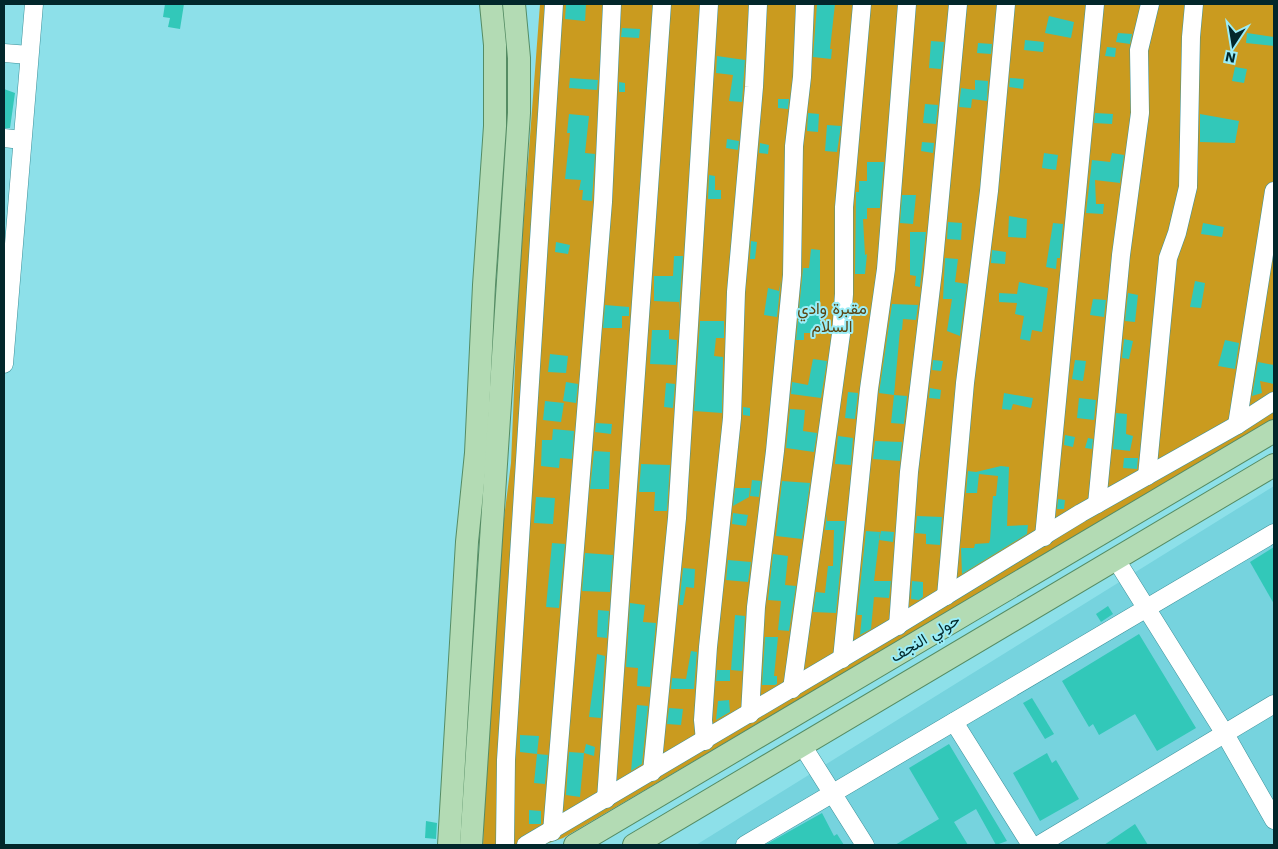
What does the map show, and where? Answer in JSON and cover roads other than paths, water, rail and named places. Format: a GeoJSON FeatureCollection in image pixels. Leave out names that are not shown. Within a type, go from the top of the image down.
{"type":"FeatureCollection","features":[{"type":"Feature","properties":{"kind":"main road"},"geometry":{"type":"LineString","coordinates":[[448,845],[467,542],[476,453],[484,285],[495,126],[495,45],[491,4]]}},
{"type":"Feature","properties":{"kind":"main road"},"geometry":{"type":"LineString","coordinates":[[496,4],[507,4]]}},
{"type":"Feature","properties":{"kind":"main road"},"geometry":{"type":"LineString","coordinates":[[471,845],[519,113],[518,43],[514,4]]}},
{"type":"Feature","properties":{"kind":"main road"},"geometry":{"type":"LineString","coordinates":[[495,45],[501,39],[506,38],[518,43]]}},
{"type":"Feature","properties":{"kind":"main road","name":"حولي النجف"},"geometry":{"type":"LineString","coordinates":[[575,845],[1274,430]]}},
{"type":"Feature","properties":{"kind":"main road","name":"حولي النجف"},"geometry":{"type":"LineString","coordinates":[[634,845],[1274,464]]}},
{"type":"Feature","properties":{"kind":"street"},"geometry":{"type":"LineString","coordinates":[[4,364],[34,4]]}},
{"type":"Feature","properties":{"kind":"street"},"geometry":{"type":"LineString","coordinates":[[505,845],[506,760],[554,4]]}},
{"type":"Feature","properties":{"kind":"street"},"geometry":{"type":"LineString","coordinates":[[552,832],[603,202],[612,4]]}},
{"type":"Feature","properties":{"kind":"street"},"geometry":{"type":"LineString","coordinates":[[606,800],[662,4]]}},
{"type":"Feature","properties":{"kind":"street"},"geometry":{"type":"LineString","coordinates":[[652,772],[677,518],[709,4]]}},
{"type":"Feature","properties":{"kind":"street"},"geometry":{"type":"LineString","coordinates":[[705,741],[704,720],[708,647],[732,418],[736,292],[754,87],[758,4]]}},
{"type":"Feature","properties":{"kind":"street"},"geometry":{"type":"LineString","coordinates":[[750,714],[756,607],[773,469],[792,276],[794,146],[802,77],[805,4]]}},
{"type":"Feature","properties":{"kind":"street"},"geometry":{"type":"LineString","coordinates":[[792,688],[841,334],[844,294],[844,207],[862,4]]}},
{"type":"Feature","properties":{"kind":"street"},"geometry":{"type":"LineString","coordinates":[[842,659],[869,389],[886,270],[907,4]]}},
{"type":"Feature","properties":{"kind":"street"},"geometry":{"type":"LineString","coordinates":[[898,626],[909,472],[933,271],[958,4]]}},
{"type":"Feature","properties":{"kind":"street"},"geometry":{"type":"LineString","coordinates":[[946,596],[965,383],[989,191],[1006,4]]}},
{"type":"Feature","properties":{"kind":"street"},"geometry":{"type":"LineString","coordinates":[[1044,537],[1095,4]]}},
{"type":"Feature","properties":{"kind":"street"},"geometry":{"type":"LineString","coordinates":[[1097,504],[1121,255],[1140,112],[1139,50],[1150,4]]}},
{"type":"Feature","properties":{"kind":"street"},"geometry":{"type":"LineString","coordinates":[[1146,476],[1168,258],[1177,233],[1188,187],[1191,37],[1194,4]]}},
{"type":"Feature","properties":{"kind":"street"},"geometry":{"type":"LineString","coordinates":[[4,53],[29,55]]}},
{"type":"Feature","properties":{"kind":"street"},"geometry":{"type":"LineString","coordinates":[[4,138],[22,140]]}},
{"type":"Feature","properties":{"kind":"street"},"geometry":{"type":"LineString","coordinates":[[1237,425],[1274,191]]}},
{"type":"Feature","properties":{"kind":"street"},"geometry":{"type":"LineString","coordinates":[[526,845],[606,800],[898,626],[1097,504],[1237,425],[1274,401]]}},
{"type":"Feature","properties":{"kind":"street"},"geometry":{"type":"LineString","coordinates":[[744,845],[1274,533]]}},
{"type":"Feature","properties":{"kind":"street"},"geometry":{"type":"LineString","coordinates":[[1115,558],[1225,734],[1274,820]]}},
{"type":"Feature","properties":{"kind":"street"},"geometry":{"type":"LineString","coordinates":[[1039,845],[1274,704]]}},
{"type":"Feature","properties":{"kind":"street"},"geometry":{"type":"LineString","coordinates":[[954,722],[1031,845]]}},
{"type":"Feature","properties":{"kind":"street"},"geometry":{"type":"LineString","coordinates":[[802,745],[865,845]]}},
{"type":"Feature","properties":{"kind":"park label","name":"مقبرة وادي السلام"},"geometry":{"type":"Point","coordinates":[832,317]}}]}
